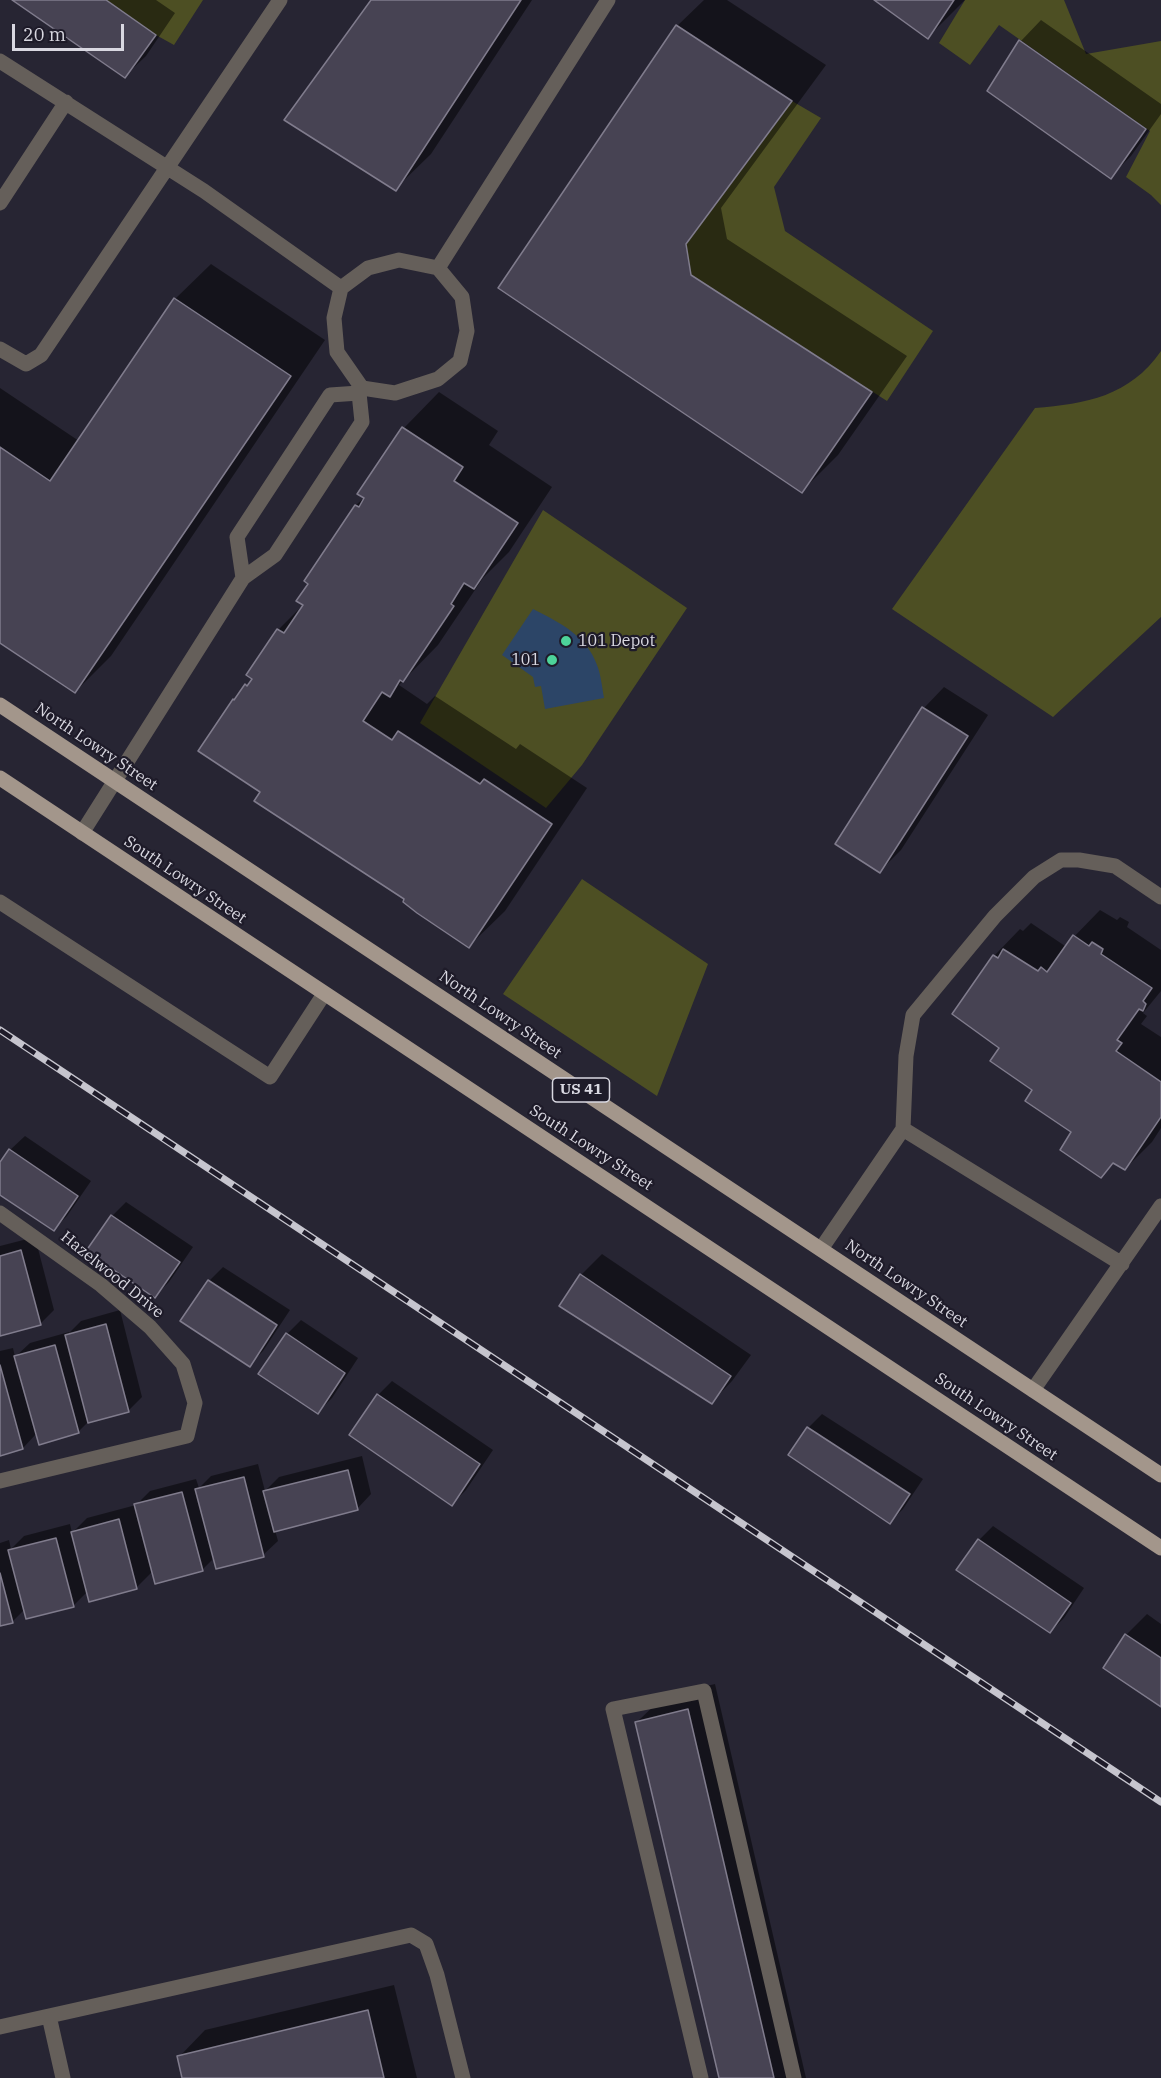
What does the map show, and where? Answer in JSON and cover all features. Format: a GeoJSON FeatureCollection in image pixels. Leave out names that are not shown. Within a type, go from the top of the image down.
{"type":"FeatureCollection","features":[{"type":"Feature","properties":{"kind":"main road","name":"North Lowry Street"},"geometry":{"type":"LineString","coordinates":[[0,705],[1161,1475]]}},
{"type":"Feature","properties":{"kind":"main road","name":"South Lowry Street"},"geometry":{"type":"LineString","coordinates":[[0,778],[1161,1548]]}},
{"type":"Feature","properties":{"kind":"street"},"geometry":{"type":"LineString","coordinates":[[0,349],[26,364],[41,356],[280,0]]}},
{"type":"Feature","properties":{"kind":"street"},"geometry":{"type":"LineString","coordinates":[[438,268],[608,0]]}},
{"type":"Feature","properties":{"kind":"street"},"geometry":{"type":"LineString","coordinates":[[0,61],[166,167],[341,288]]}},
{"type":"Feature","properties":{"kind":"street"},"geometry":{"type":"LineString","coordinates":[[0,203],[66,102]]}},
{"type":"Feature","properties":{"kind":"street"},"geometry":{"type":"LineString","coordinates":[[82,833],[243,578],[275,555],[362,422],[360,390],[337,352],[334,318],[341,288],[368,267],[399,260],[438,268],[462,297],[467,331],[460,361],[438,379],[395,393],[360,390],[330,395],[237,537],[243,578]]}},
{"type":"Feature","properties":{"kind":"street"},"geometry":{"type":"LineString","coordinates":[[821,1249],[903,1129],[906,1056],[913,1015],[995,916],[1034,877],[1061,860],[1079,860],[1115,866],[1161,897]]}},
{"type":"Feature","properties":{"kind":"street"},"geometry":{"type":"LineString","coordinates":[[0,902],[270,1077],[324,994]]}},
{"type":"Feature","properties":{"kind":"street"},"geometry":{"type":"LineString","coordinates":[[903,1129],[1122,1264]]}},
{"type":"Feature","properties":{"kind":"street"},"geometry":{"type":"LineString","coordinates":[[1033,1390],[1161,1206]]}},
{"type":"Feature","properties":{"kind":"street","name":"Hazelwood Drive"},"geometry":{"type":"LineString","coordinates":[[0,1213],[101,1285],[150,1327],[183,1364],[195,1403],[187,1436],[0,1481]]}},
{"type":"Feature","properties":{"kind":"street"},"geometry":{"type":"LineString","coordinates":[[701,2078],[613,1710],[704,1690],[794,2078]]}},
{"type":"Feature","properties":{"kind":"street"},"geometry":{"type":"LineString","coordinates":[[0,2026],[411,1935],[426,1944],[437,1975],[463,2078]]}},
{"type":"Feature","properties":{"kind":"street"},"geometry":{"type":"LineString","coordinates":[[49,2016],[63,2078]]}},
{"type":"Feature","properties":{"kind":"green space"},"geometry":{"type":"Polygon","coordinates":[[[106,0],[203,0],[174,45],[106,0]]]}},
{"type":"Feature","properties":{"kind":"green space"},"geometry":{"type":"Polygon","coordinates":[[[965,0],[1064,0],[1086,54],[1161,41],[1161,205],[1126,177],[1150,131],[999,25],[970,65],[939,43],[965,0]]]}},
{"type":"Feature","properties":{"kind":"green space"},"geometry":{"type":"Polygon","coordinates":[[[792,101],[821,118],[774,187],[785,231],[933,331],[887,401],[691,275],[686,244],[792,101]]]}},
{"type":"Feature","properties":{"kind":"green space"},"geometry":{"type":"Polygon","coordinates":[[[1161,351],[1161,617],[1053,717],[892,609],[1035,408],[1072,404],[1106,395],[1135,378],[1161,351]]]}},
{"type":"Feature","properties":{"kind":"green space","name":"101 Depot"},"geometry":{"type":"Polygon","coordinates":[[[543,510],[687,608],[582,765],[546,808],[420,723],[543,510]]]}},
{"type":"Feature","properties":{"kind":"green space"},"geometry":{"type":"Polygon","coordinates":[[[582,879],[708,964],[657,1096],[503,994],[582,879]]]}},
{"type":"Feature","properties":{"kind":"water","name":"101"},"geometry":{"type":"Polygon","coordinates":[[[533,609],[571,631],[586,646],[598,669],[604,698],[545,709],[541,686],[535,687],[533,677],[502,655],[533,609]]]}},
{"type":"Feature","properties":{"kind":"building"},"geometry":{"type":"Polygon","coordinates":[[[12,0],[106,0],[156,35],[125,78],[12,0]]]}},
{"type":"Feature","properties":{"kind":"building"},"geometry":{"type":"Polygon","coordinates":[[[371,0],[521,0],[396,191],[284,120],[371,0]]]}},
{"type":"Feature","properties":{"kind":"building"},"geometry":{"type":"Polygon","coordinates":[[[874,0],[954,0],[928,39],[874,0]]]}},
{"type":"Feature","properties":{"kind":"building"},"geometry":{"type":"Polygon","coordinates":[[[676,25],[792,101],[686,244],[691,275],[872,392],[802,493],[498,288],[676,25]]]}},
{"type":"Feature","properties":{"kind":"building"},"geometry":{"type":"Polygon","coordinates":[[[1019,40],[1146,129],[1111,179],[987,91],[1019,40]]]}},
{"type":"Feature","properties":{"kind":"building"},"geometry":{"type":"Polygon","coordinates":[[[174,298],[291,376],[75,693],[0,643],[0,447],[50,481],[174,298]]]}},
{"type":"Feature","properties":{"kind":"building"},"geometry":{"type":"Polygon","coordinates":[[[402,427],[463,467],[454,481],[518,523],[474,589],[464,583],[451,604],[454,606],[403,682],[400,680],[390,697],[382,692],[363,721],[392,740],[398,731],[480,784],[484,779],[552,824],[469,948],[417,913],[403,902],[404,899],[254,801],[260,792],[198,751],[233,699],[252,679],[246,675],[277,629],[284,633],[303,605],[296,601],[308,584],[304,581],[355,505],[359,507],[364,498],[357,494],[402,427]]]}},
{"type":"Feature","properties":{"kind":"building"},"geometry":{"type":"Polygon","coordinates":[[[922,707],[968,736],[880,873],[835,844],[922,707]]]}},
{"type":"Feature","properties":{"kind":"building"},"geometry":{"type":"Polygon","coordinates":[[[1073,935],[1089,946],[1092,942],[1103,949],[1101,954],[1152,988],[1143,1001],[1146,1004],[1143,1011],[1139,1009],[1117,1040],[1122,1043],[1116,1051],[1161,1082],[1161,1117],[1125,1170],[1113,1163],[1101,1178],[1060,1150],[1071,1132],[1025,1101],[1032,1090],[990,1061],[999,1048],[952,1014],[993,955],[998,958],[1003,949],[1038,971],[1041,967],[1047,972],[1073,935]]]}},
{"type":"Feature","properties":{"kind":"building"},"geometry":{"type":"Polygon","coordinates":[[[9,1149],[78,1196],[54,1231],[0,1195],[0,1162],[9,1149]]]}},
{"type":"Feature","properties":{"kind":"building"},"geometry":{"type":"Polygon","coordinates":[[[111,1215],[180,1262],[155,1298],[86,1251],[111,1215]]]}},
{"type":"Feature","properties":{"kind":"building"},"geometry":{"type":"Polygon","coordinates":[[[21,1250],[41,1325],[0,1336],[0,1256],[21,1250]]]}},
{"type":"Feature","properties":{"kind":"building"},"geometry":{"type":"Polygon","coordinates":[[[580,1274],[731,1376],[712,1404],[559,1306],[580,1274]]]}},
{"type":"Feature","properties":{"kind":"building"},"geometry":{"type":"Polygon","coordinates":[[[208,1280],[277,1325],[250,1367],[180,1321],[208,1280]]]}},
{"type":"Feature","properties":{"kind":"building"},"geometry":{"type":"Polygon","coordinates":[[[106,1324],[129,1412],[88,1423],[65,1335],[106,1324]]]}},
{"type":"Feature","properties":{"kind":"building"},"geometry":{"type":"Polygon","coordinates":[[[286,1333],[345,1373],[318,1414],[258,1374],[286,1333]]]}},
{"type":"Feature","properties":{"kind":"building"},"geometry":{"type":"Polygon","coordinates":[[[55,1345],[79,1433],[39,1445],[14,1356],[55,1345]]]}},
{"type":"Feature","properties":{"kind":"building"},"geometry":{"type":"Polygon","coordinates":[[[0,1365],[23,1449],[0,1456],[0,1365]]]}},
{"type":"Feature","properties":{"kind":"building"},"geometry":{"type":"Polygon","coordinates":[[[377,1394],[480,1464],[452,1506],[349,1435],[377,1394]]]}},
{"type":"Feature","properties":{"kind":"building"},"geometry":{"type":"Polygon","coordinates":[[[807,1427],[910,1494],[890,1524],[788,1455],[807,1427]]]}},
{"type":"Feature","properties":{"kind":"building"},"geometry":{"type":"Polygon","coordinates":[[[348,1470],[358,1510],[274,1532],[263,1491],[348,1470]]]}},
{"type":"Feature","properties":{"kind":"building"},"geometry":{"type":"Polygon","coordinates":[[[244,1477],[264,1557],[216,1569],[195,1489],[244,1477]]]}},
{"type":"Feature","properties":{"kind":"building"},"geometry":{"type":"Polygon","coordinates":[[[182,1492],[203,1571],[155,1584],[134,1504],[182,1492]]]}},
{"type":"Feature","properties":{"kind":"building"},"geometry":{"type":"Polygon","coordinates":[[[119,1519],[137,1589],[89,1602],[71,1532],[119,1519]]]}},
{"type":"Feature","properties":{"kind":"building"},"geometry":{"type":"Polygon","coordinates":[[[56,1538],[74,1607],[26,1619],[8,1550],[56,1538]]]}},
{"type":"Feature","properties":{"kind":"building"},"geometry":{"type":"Polygon","coordinates":[[[978,1539],[1071,1603],[1050,1633],[956,1570],[978,1539]]]}},
{"type":"Feature","properties":{"kind":"building"},"geometry":{"type":"Polygon","coordinates":[[[0,1573],[13,1623],[0,1626],[0,1573]]]}},
{"type":"Feature","properties":{"kind":"building"},"geometry":{"type":"Polygon","coordinates":[[[1125,1634],[1161,1658],[1161,1707],[1103,1668],[1125,1634]]]}},
{"type":"Feature","properties":{"kind":"building"},"geometry":{"type":"Polygon","coordinates":[[[688,1709],[774,2078],[719,2078],[635,1722],[688,1709]]]}},
{"type":"Feature","properties":{"kind":"building"},"geometry":{"type":"Polygon","coordinates":[[[368,2010],[384,2078],[182,2078],[177,2056],[368,2010]]]}},
{"type":"Feature","properties":{"kind":"railway"},"geometry":{"type":"LineString","coordinates":[[0,1030],[1161,1802]]}},
{"type":"Feature","properties":{"kind":"place","name":"101 Depot"},"geometry":{"type":"Point","coordinates":[566,641]}},
{"type":"Feature","properties":{"kind":"place","name":"101"},"geometry":{"type":"Point","coordinates":[552,660]}}]}
